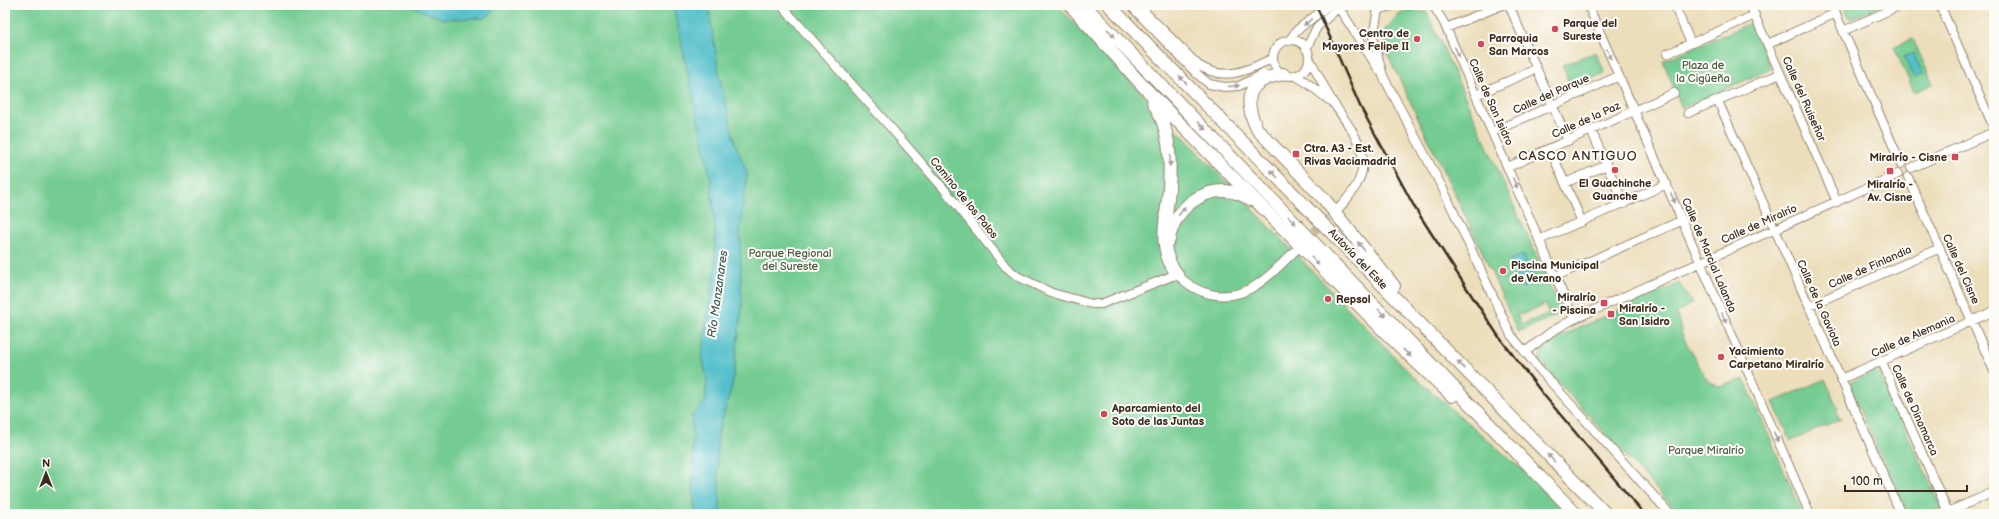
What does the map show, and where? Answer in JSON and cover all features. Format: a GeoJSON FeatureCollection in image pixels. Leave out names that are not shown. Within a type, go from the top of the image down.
{"type":"FeatureCollection","features":[{"type":"Feature","properties":{"kind":"highway"},"geometry":{"type":"LineString","coordinates":[[1070,5],[1143,86],[1391,338],[1494,437],[1508,446]]}},
{"type":"Feature","properties":{"kind":"highway","name":"Autovía del Este"},"geometry":{"type":"LineString","coordinates":[[1084,5],[1474,408],[1508,446],[1576,514]]}},
{"type":"Feature","properties":{"kind":"highway","name":"Autovía del Este"},"geometry":{"type":"LineString","coordinates":[[1109,5],[1606,514]]}},
{"type":"Feature","properties":{"kind":"highway"},"geometry":{"type":"LineString","coordinates":[[1285,73],[1264,78],[1254,88],[1249,101],[1252,119],[1257,129],[1324,199],[1401,294],[1409,311]]}},
{"type":"Feature","properties":{"kind":"highway"},"geometry":{"type":"LineString","coordinates":[[1143,86],[1162,117],[1170,150],[1169,188],[1164,234],[1169,264],[1177,274]]}},
{"type":"Feature","properties":{"kind":"highway"},"geometry":{"type":"LineString","coordinates":[[1177,274],[1169,246],[1171,229],[1180,212],[1191,201],[1206,193],[1227,192],[1249,198],[1268,213]]}},
{"type":"Feature","properties":{"kind":"street","name":"Camino de los Palos"},"geometry":{"type":"LineString","coordinates":[[780,5],[891,128],[944,189],[1006,267],[1017,276],[1052,293],[1092,304],[1100,304],[1177,274]]}},
{"type":"Feature","properties":{"kind":"street"},"geometry":{"type":"LineString","coordinates":[[1130,5],[1196,73],[1209,84],[1225,87],[1239,86],[1264,73],[1285,73],[1304,70],[1309,58]]}},
{"type":"Feature","properties":{"kind":"street"},"geometry":{"type":"LineString","coordinates":[[1138,5],[1198,65],[1205,70],[1220,74],[1238,73],[1249,70],[1273,58],[1278,46],[1289,41],[1296,31],[1336,6]]}},
{"type":"Feature","properties":{"kind":"street"},"geometry":{"type":"LineString","coordinates":[[1384,76],[1373,37],[1374,7],[1388,8],[1395,5]]}},
{"type":"Feature","properties":{"kind":"street","name":"Calle de San Isidro"},"geometry":{"type":"LineString","coordinates":[[1432,5],[1446,28],[1574,319]]}},
{"type":"Feature","properties":{"kind":"street"},"geometry":{"type":"LineString","coordinates":[[1446,28],[1502,5]]}},
{"type":"Feature","properties":{"kind":"street"},"geometry":{"type":"LineString","coordinates":[[1509,5],[1568,141]]}},
{"type":"Feature","properties":{"kind":"street","name":"Calle de Marcial Lalanda"},"geometry":{"type":"LineString","coordinates":[[1588,5],[1810,514]]}},
{"type":"Feature","properties":{"kind":"street"},"geometry":{"type":"LineString","coordinates":[[1674,5],[1691,43]]}},
{"type":"Feature","properties":{"kind":"street","name":"Calle del Ruiseñor"},"geometry":{"type":"LineString","coordinates":[[1750,5],[1837,202]]}},
{"type":"Feature","properties":{"kind":"street"},"geometry":{"type":"LineString","coordinates":[[1832,5],[1901,164]]}},
{"type":"Feature","properties":{"kind":"street"},"geometry":{"type":"LineString","coordinates":[[1843,31],[1901,5]]}},
{"type":"Feature","properties":{"kind":"street"},"geometry":{"type":"LineString","coordinates":[[1940,5],[1994,128]]}},
{"type":"Feature","properties":{"kind":"street"},"geometry":{"type":"LineString","coordinates":[[1306,49],[1317,28],[1336,6]]}},
{"type":"Feature","properties":{"kind":"street"},"geometry":{"type":"LineString","coordinates":[[1336,6],[1343,14],[1384,76],[1443,189],[1511,335],[1670,514]]}},
{"type":"Feature","properties":{"kind":"street"},"geometry":{"type":"LineString","coordinates":[[1768,44],[1836,13]]}},
{"type":"Feature","properties":{"kind":"street"},"geometry":{"type":"LineString","coordinates":[[1667,54],[1755,15]]}},
{"type":"Feature","properties":{"kind":"street"},"geometry":{"type":"LineString","coordinates":[[1289,41],[1300,43],[1306,49],[1309,58],[1335,104],[1354,131],[1362,155],[1362,169],[1358,185],[1340,207]]}},
{"type":"Feature","properties":{"kind":"street"},"geometry":{"type":"LineString","coordinates":[[1273,58],[1285,73],[1306,82],[1335,104]]}},
{"type":"Feature","properties":{"kind":"street"},"geometry":{"type":"LineString","coordinates":[[1476,96],[1536,69]]}},
{"type":"Feature","properties":{"kind":"street"},"geometry":{"type":"LineString","coordinates":[[1688,113],[1780,74]]}},
{"type":"Feature","properties":{"kind":"street","name":"Calle del Parque"},"geometry":{"type":"LineString","coordinates":[[1492,132],[1618,76]]}},
{"type":"Feature","properties":{"kind":"street","name":"Calle de la Paz"},"geometry":{"type":"LineString","coordinates":[[1508,167],[1674,93]]}},
{"type":"Feature","properties":{"kind":"street","name":"Calle de la Gaviota"},"geometry":{"type":"LineString","coordinates":[[1718,101],[1901,514]]}},
{"type":"Feature","properties":{"kind":"street"},"geometry":{"type":"LineString","coordinates":[[1591,130],[1624,204]]}},
{"type":"Feature","properties":{"kind":"street"},"geometry":{"type":"LineString","coordinates":[[1911,168],[1994,132]]}},
{"type":"Feature","properties":{"kind":"street"},"geometry":{"type":"LineString","coordinates":[[1550,149],[1582,222]]}},
{"type":"Feature","properties":{"kind":"street"},"geometry":{"type":"LineString","coordinates":[[1901,164],[1907,164],[1911,168]]}},
{"type":"Feature","properties":{"kind":"street"},"geometry":{"type":"LineString","coordinates":[[1901,164],[1897,169],[1898,174],[1902,178],[1908,177],[1911,173],[1911,168]]}},
{"type":"Feature","properties":{"kind":"street"},"geometry":{"type":"LineString","coordinates":[[1565,183],[1607,165]]}},
{"type":"Feature","properties":{"kind":"street","name":"Calle de Miralrío"},"geometry":{"type":"LineString","coordinates":[[1525,352],[1551,332],[1574,319],[1898,174]]}},
{"type":"Feature","properties":{"kind":"street","name":"Calle del Cisne"},"geometry":{"type":"LineString","coordinates":[[1908,177],[1994,371]]}},
{"type":"Feature","properties":{"kind":"street"},"geometry":{"type":"LineString","coordinates":[[1540,240],[1667,184]]}},
{"type":"Feature","properties":{"kind":"street"},"geometry":{"type":"LineString","coordinates":[[1556,276],[1683,220]]}},
{"type":"Feature","properties":{"kind":"street","name":"Calle de Finlandia"},"geometry":{"type":"LineString","coordinates":[[1809,306],[1940,248]]}},
{"type":"Feature","properties":{"kind":"street"},"geometry":{"type":"LineString","coordinates":[[1177,274],[1190,287],[1198,291],[1213,295],[1236,294],[1255,286],[1294,251]]}},
{"type":"Feature","properties":{"kind":"street","name":"Calle de Alemania"},"geometry":{"type":"LineString","coordinates":[[1841,379],[1994,311]]}},
{"type":"Feature","properties":{"kind":"street","name":"Calle de Dinamarca"},"geometry":{"type":"LineString","coordinates":[[1882,362],[1946,513]]}},
{"type":"Feature","properties":{"kind":"street"},"geometry":{"type":"LineString","coordinates":[[1946,513],[1994,492]]}},
{"type":"Feature","properties":{"kind":"green space","name":"Parque Regional del Sureste"},"geometry":{"type":"Polygon","coordinates":[[[5,5],[1057,5],[1412,375],[1574,514],[5,514],[5,5]]]}},
{"type":"Feature","properties":{"kind":"green space"},"geometry":{"type":"Polygon","coordinates":[[[1843,5],[1884,5],[1850,19],[1843,5]]]}},
{"type":"Feature","properties":{"kind":"green space"},"geometry":{"type":"Polygon","coordinates":[[[1407,10],[1427,12],[1562,313],[1518,332],[1481,249],[1386,51],[1384,31],[1397,16],[1407,10]],[[1546,304],[1521,315],[1520,313],[1517,314],[1521,325],[1549,313],[1546,304]]]}},
{"type":"Feature","properties":{"kind":"green space","name":"Plaza de la Cigüeña"},"geometry":{"type":"Polygon","coordinates":[[[1751,23],[1771,69],[1682,108],[1663,61],[1751,23]]]}},
{"type":"Feature","properties":{"kind":"green space"},"geometry":{"type":"Polygon","coordinates":[[[1913,39],[1933,84],[1914,92],[1894,47],[1913,39]]]}},
{"type":"Feature","properties":{"kind":"green space"},"geometry":{"type":"Polygon","coordinates":[[[1596,52],[1605,73],[1571,87],[1562,65],[1596,52]]]}},
{"type":"Feature","properties":{"kind":"green space","name":"Parque Miralrío"},"geometry":{"type":"Polygon","coordinates":[[[1679,283],[1692,303],[1677,313],[1682,335],[1707,380],[1720,387],[1744,379],[1803,514],[1679,514],[1545,368],[1545,364],[1539,361],[1542,350],[1559,337],[1679,283]]]}},
{"type":"Feature","properties":{"kind":"green space"},"geometry":{"type":"Polygon","coordinates":[[[1877,370],[1941,506],[1939,509],[1926,514],[1908,514],[1848,383],[1877,370]]]}},
{"type":"Feature","properties":{"kind":"green space"},"geometry":{"type":"Polygon","coordinates":[[[1825,379],[1838,409],[1836,411],[1839,418],[1842,418],[1791,441],[1773,402],[1825,379]]]}},
{"type":"Feature","properties":{"kind":"water"},"geometry":{"type":"Polygon","coordinates":[[[408,5],[500,5],[485,18],[443,19],[408,5]]]}},
{"type":"Feature","properties":{"kind":"water","name":"Río Manzanares"},"geometry":{"type":"Polygon","coordinates":[[[673,5],[708,5],[721,84],[735,142],[747,174],[740,233],[742,308],[732,386],[718,433],[717,458],[721,514],[696,514],[693,493],[692,415],[705,402],[707,379],[702,357],[707,315],[715,272],[715,227],[710,175],[673,5]]]}},
{"type":"Feature","properties":{"kind":"water"},"geometry":{"type":"Polygon","coordinates":[[[1913,53],[1923,74],[1914,78],[1904,57],[1913,53]]]}},
{"type":"Feature","properties":{"kind":"water"},"geometry":{"type":"Polygon","coordinates":[[[1523,255],[1536,282],[1522,288],[1510,260],[1523,255]]]}},
{"type":"Feature","properties":{"kind":"tunnel"},"geometry":{"type":"LineString","coordinates":[[1305,240],[1337,209]]}},
{"type":"Feature","properties":{"kind":"railway"},"geometry":{"type":"LineString","coordinates":[[1316,5],[1360,106],[1415,208],[1499,337],[1543,394],[1644,514]]}},
{"type":"Feature","properties":{"kind":"place","name":"Parque del Sureste"},"geometry":{"type":"Point","coordinates":[1555,29]}},
{"type":"Feature","properties":{"kind":"place","name":"Centro de Mayores Felipe II"},"geometry":{"type":"Point","coordinates":[1417,39]}},
{"type":"Feature","properties":{"kind":"place","name":"Parroquia San Marcos"},"geometry":{"type":"Point","coordinates":[1481,44]}},
{"type":"Feature","properties":{"kind":"place","name":"Ctra. A3 - Est. Rivas Vaciamadrid"},"geometry":{"type":"Point","coordinates":[1296,154]}},
{"type":"Feature","properties":{"kind":"place","name":"Miralrío - Cisne"},"geometry":{"type":"Point","coordinates":[1955,157]}},
{"type":"Feature","properties":{"kind":"place","name":"El Guachinche Guanche"},"geometry":{"type":"Point","coordinates":[1615,170]}},
{"type":"Feature","properties":{"kind":"place","name":"Miralrío - Av. Cisne"},"geometry":{"type":"Point","coordinates":[1890,171]}},
{"type":"Feature","properties":{"kind":"place","name":"Piscina Municipal de Verano"},"geometry":{"type":"Point","coordinates":[1503,271]}},
{"type":"Feature","properties":{"kind":"place","name":"Repsol"},"geometry":{"type":"Point","coordinates":[1328,299]}},
{"type":"Feature","properties":{"kind":"place","name":"Miralrío - Piscina"},"geometry":{"type":"Point","coordinates":[1604,303]}},
{"type":"Feature","properties":{"kind":"place","name":"Miralrío - San Isidro"},"geometry":{"type":"Point","coordinates":[1611,314]}},
{"type":"Feature","properties":{"kind":"place","name":"Yacimiento Carpetano Miralrío"},"geometry":{"type":"Point","coordinates":[1721,357]}},
{"type":"Feature","properties":{"kind":"place","name":"Aparcamiento del Soto de las Juntas"},"geometry":{"type":"Point","coordinates":[1104,414]}},
{"type":"Feature","properties":{"kind":"district","name":"CASCO ANTIGUO"},"geometry":{"type":"Point","coordinates":[1578,156]}}]}
